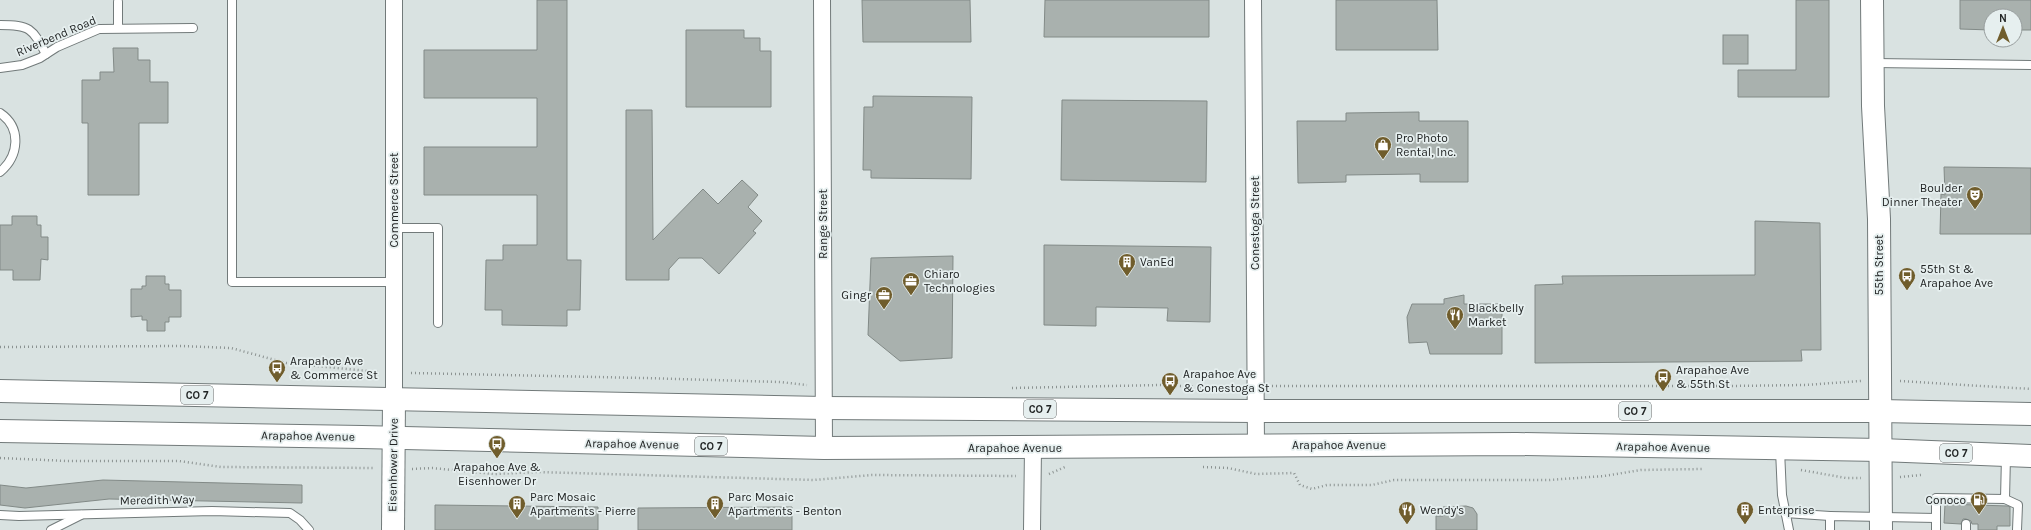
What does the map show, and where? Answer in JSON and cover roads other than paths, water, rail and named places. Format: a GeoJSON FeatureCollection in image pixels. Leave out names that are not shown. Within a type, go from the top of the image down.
{"type":"FeatureCollection","features":[{"type":"Feature","properties":{"kind":"main road","name":"55th Street"},"geometry":{"type":"LineString","coordinates":[[1872,0],[1872,63],[1879,219],[1880,411],[1882,479],[1881,524]]}},
{"type":"Feature","properties":{"kind":"main road","name":"CO 7"},"geometry":{"type":"LineString","coordinates":[[0,392],[394,399],[824,398],[1255,412],[1880,411],[2031,414]]}},
{"type":"Feature","properties":{"kind":"main road","name":"Eisenhower Drive"},"geometry":{"type":"LineString","coordinates":[[393,530],[392,470],[394,399]]}},
{"type":"Feature","properties":{"kind":"main road","name":"Arapahoe Avenue"},"geometry":{"type":"LineString","coordinates":[[0,431],[824,448],[1033,448],[1517,444],[1780,459],[1881,450],[2031,456]]}},
{"type":"Feature","properties":{"kind":"street","name":"Commerce Street"},"geometry":{"type":"LineString","coordinates":[[394,0],[394,399]]}},
{"type":"Feature","properties":{"kind":"street","name":"Range Street"},"geometry":{"type":"LineString","coordinates":[[822,0],[824,448]]}},
{"type":"Feature","properties":{"kind":"street","name":"Conestoga Street"},"geometry":{"type":"LineString","coordinates":[[1253,0],[1256,446]]}},
{"type":"Feature","properties":{"kind":"street"},"geometry":{"type":"LineString","coordinates":[[1032,530],[1033,448]]}},
{"type":"Feature","properties":{"kind":"lane"},"geometry":{"type":"LineString","coordinates":[[232,0],[232,282],[394,282]]}},
{"type":"Feature","properties":{"kind":"lane"},"geometry":{"type":"LineString","coordinates":[[118,2],[118,27]]}},
{"type":"Feature","properties":{"kind":"lane"},"geometry":{"type":"LineString","coordinates":[[0,25],[22,26],[31,31],[46,54]]}},
{"type":"Feature","properties":{"kind":"lane","name":"Riverbend Road"},"geometry":{"type":"LineString","coordinates":[[0,68],[22,65],[57,47],[99,29],[118,27],[193,28]]}},
{"type":"Feature","properties":{"kind":"lane"},"geometry":{"type":"LineString","coordinates":[[1872,63],[2031,65]]}},
{"type":"Feature","properties":{"kind":"lane"},"geometry":{"type":"LineString","coordinates":[[0,113],[10,123],[16,146],[11,161],[0,172]]}},
{"type":"Feature","properties":{"kind":"lane"},"geometry":{"type":"LineString","coordinates":[[394,228],[438,228],[438,323]]}},
{"type":"Feature","properties":{"kind":"lane"},"geometry":{"type":"LineString","coordinates":[[2005,499],[2006,455]]}},
{"type":"Feature","properties":{"kind":"lane"},"geometry":{"type":"LineString","coordinates":[[1780,459],[1782,496],[1788,530]]}},
{"type":"Feature","properties":{"kind":"lane"},"geometry":{"type":"LineString","coordinates":[[1936,530],[1936,498],[1967,502],[1989,502],[2005,499],[2018,505],[2017,530]]}},
{"type":"Feature","properties":{"kind":"lane","name":"Meredith Way"},"geometry":{"type":"LineString","coordinates":[[0,514],[19,516],[212,510],[290,514],[300,520],[309,530]]}},
{"type":"Feature","properties":{"kind":"lane"},"geometry":{"type":"LineString","coordinates":[[51,530],[84,513]]}},
{"type":"Feature","properties":{"kind":"lane"},"geometry":{"type":"LineString","coordinates":[[1785,513],[1830,516],[1881,524],[1936,518]]}},
{"type":"Feature","properties":{"kind":"lane"},"geometry":{"type":"LineString","coordinates":[[1830,516],[1830,530]]}},
{"type":"Feature","properties":{"kind":"place","name":"Pro Photo Rental, Inc."},"geometry":{"type":"Point","coordinates":[1383,160]}},
{"type":"Feature","properties":{"kind":"place","name":"Boulder Dinner Theater"},"geometry":{"type":"Point","coordinates":[1975,210]}},
{"type":"Feature","properties":{"kind":"place","name":"VanEd"},"geometry":{"type":"Point","coordinates":[1127,277]}},
{"type":"Feature","properties":{"kind":"place","name":"55th St & Arapahoe Ave"},"geometry":{"type":"Point","coordinates":[1907,291]}},
{"type":"Feature","properties":{"kind":"place","name":"Chiaro Technologies"},"geometry":{"type":"Point","coordinates":[911,296]}},
{"type":"Feature","properties":{"kind":"place","name":"Gingr"},"geometry":{"type":"Point","coordinates":[884,310]}},
{"type":"Feature","properties":{"kind":"place","name":"Blackbelly Market"},"geometry":{"type":"Point","coordinates":[1455,330]}},
{"type":"Feature","properties":{"kind":"place","name":"Arapahoe Ave & Commerce St"},"geometry":{"type":"Point","coordinates":[277,383]}},
{"type":"Feature","properties":{"kind":"place","name":"Arapahoe Ave & 55th St"},"geometry":{"type":"Point","coordinates":[1663,392]}},
{"type":"Feature","properties":{"kind":"place","name":"Arapahoe Ave & Conestoga St"},"geometry":{"type":"Point","coordinates":[1170,396]}},
{"type":"Feature","properties":{"kind":"place","name":"Arapahoe Ave & Eisenhower Dr"},"geometry":{"type":"Point","coordinates":[497,459]}},
{"type":"Feature","properties":{"kind":"place","name":"Conoco"},"geometry":{"type":"Point","coordinates":[1979,515]}},
{"type":"Feature","properties":{"kind":"place","name":"Parc Mosaic Apartments - Pierre"},"geometry":{"type":"Point","coordinates":[517,519]}},
{"type":"Feature","properties":{"kind":"place","name":"Parc Mosaic Apartments - Benton"},"geometry":{"type":"Point","coordinates":[715,519]}},
{"type":"Feature","properties":{"kind":"place","name":"Wendy's"},"geometry":{"type":"Point","coordinates":[1407,525]}},
{"type":"Feature","properties":{"kind":"place","name":"Enterprise"},"geometry":{"type":"Point","coordinates":[1745,525]}}]}
